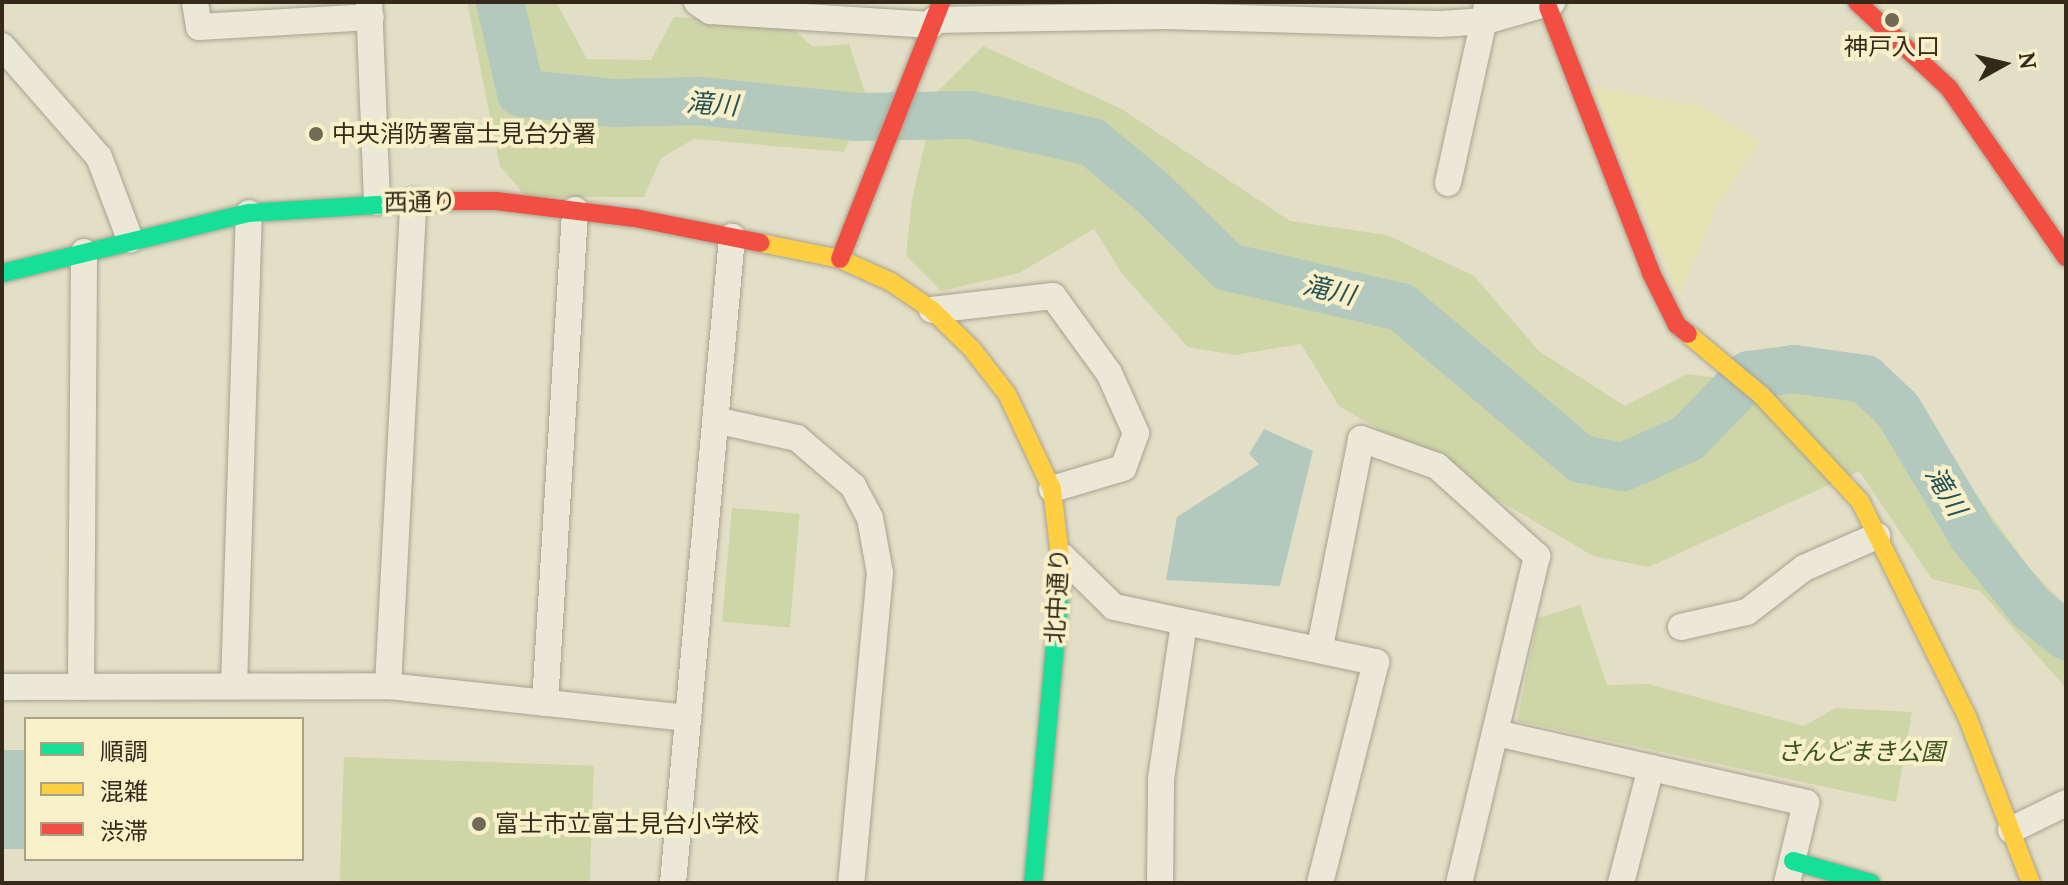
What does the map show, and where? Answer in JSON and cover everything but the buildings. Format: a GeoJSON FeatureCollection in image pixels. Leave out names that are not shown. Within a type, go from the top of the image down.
{"type":"FeatureCollection","features":[{"type":"Feature","properties":{"kind":"street"},"geometry":{"type":"LineString","coordinates":[[195,2],[199,27],[370,9],[377,202]]}},
{"type":"Feature","properties":{"kind":"street"},"geometry":{"type":"LineString","coordinates":[[697,2],[710,11],[933,22],[1168,9],[1278,22],[1486,12],[1550,4],[1651,273],[1677,325],[1720,356],[1761,395],[1837,472],[1860,501],[1968,719],[2031,883]]}},
{"type":"Feature","properties":{"kind":"street"},"geometry":{"type":"LineString","coordinates":[[1857,2],[1949,88],[2063,246]]}},
{"type":"Feature","properties":{"kind":"street"},"geometry":{"type":"LineString","coordinates":[[1448,183],[1486,12]]}},
{"type":"Feature","properties":{"kind":"street"},"geometry":{"type":"LineString","coordinates":[[840,259],[933,22]]}},
{"type":"Feature","properties":{"kind":"street"},"geometry":{"type":"LineString","coordinates":[[2,46],[99,157],[130,239]]}},
{"type":"Feature","properties":{"kind":"street","name":"西通り"},"geometry":{"type":"LineString","coordinates":[[2,273],[130,239],[249,213],[377,202],[496,201],[575,210],[840,259]]}},
{"type":"Feature","properties":{"kind":"street"},"geometry":{"type":"LineString","coordinates":[[388,686],[413,202]]}},
{"type":"Feature","properties":{"kind":"street"},"geometry":{"type":"LineString","coordinates":[[545,703],[575,210]]}},
{"type":"Feature","properties":{"kind":"street"},"geometry":{"type":"LineString","coordinates":[[234,686],[249,213]]}},
{"type":"Feature","properties":{"kind":"street"},"geometry":{"type":"LineString","coordinates":[[673,883],[732,237]]}},
{"type":"Feature","properties":{"kind":"street"},"geometry":{"type":"LineString","coordinates":[[81,687],[84,252]]}},
{"type":"Feature","properties":{"kind":"street","name":"北中通り"},"geometry":{"type":"LineString","coordinates":[[840,259],[891,282],[932,310],[972,349],[1007,394],[1052,489],[1063,557],[1033,883]]}},
{"type":"Feature","properties":{"kind":"street"},"geometry":{"type":"LineString","coordinates":[[932,310],[1053,296],[1109,373],[1136,433],[1123,468],[1052,489]]}},
{"type":"Feature","properties":{"kind":"street"},"geometry":{"type":"LineString","coordinates":[[715,420],[797,438],[853,486],[870,518],[880,573],[851,883]]}},
{"type":"Feature","properties":{"kind":"street"},"geometry":{"type":"LineString","coordinates":[[1320,647],[1361,439],[1437,466],[1537,556],[1459,883]]}},
{"type":"Feature","properties":{"kind":"street"},"geometry":{"type":"LineString","coordinates":[[1681,627],[1747,612],[1804,568],[1877,536]]}},
{"type":"Feature","properties":{"kind":"street"},"geometry":{"type":"LineString","coordinates":[[1063,557],[1114,607],[1320,647],[1376,662],[1320,883]]}},
{"type":"Feature","properties":{"kind":"street"},"geometry":{"type":"LineString","coordinates":[[1160,883],[1161,779],[1184,623]]}},
{"type":"Feature","properties":{"kind":"street"},"geometry":{"type":"LineString","coordinates":[[2,687],[388,686],[688,718]]}},
{"type":"Feature","properties":{"kind":"street"},"geometry":{"type":"LineString","coordinates":[[1496,733],[1806,803],[1790,872],[1871,883]]}},
{"type":"Feature","properties":{"kind":"street"},"geometry":{"type":"LineString","coordinates":[[1621,883],[1651,768]]}},
{"type":"Feature","properties":{"kind":"street"},"geometry":{"type":"LineString","coordinates":[[2011,830],[2066,803]]}},
{"type":"Feature","properties":{"kind":"shaded area"},"geometry":{"type":"Polygon","coordinates":[[[1592,87],[1700,106],[1760,141],[1717,205],[1679,297],[1592,87]]]}},
{"type":"Feature","properties":{"kind":"shaded area"},"geometry":{"type":"Polygon","coordinates":[[[1264,429],[1313,451],[1280,586],[1166,580],[1177,517],[1259,464],[1249,454],[1264,429]]]}},
{"type":"Feature","properties":{"kind":"shaded area"},"geometry":{"type":"Polygon","coordinates":[[[2,750],[24,750],[24,849],[2,849],[2,750]]]}},
{"type":"Feature","properties":{"kind":"green space"},"geometry":{"type":"Polygon","coordinates":[[[467,2],[556,2],[587,59],[651,60],[674,17],[786,23],[813,47],[849,44],[867,98],[844,152],[694,139],[661,158],[644,197],[526,197],[500,166],[467,2]]]}},
{"type":"Feature","properties":{"kind":"green space"},"geometry":{"type":"Polygon","coordinates":[[[983,46],[1120,108],[1290,221],[1387,235],[1474,276],[1539,351],[1625,406],[1687,374],[1834,392],[1876,408],[1951,460],[2030,569],[2066,606],[2066,688],[1980,591],[1932,579],[1859,471],[1649,567],[1593,556],[1339,406],[1301,344],[1235,355],[1188,347],[1123,275],[1094,229],[1019,273],[941,291],[906,256],[912,199],[937,92],[983,46]]]}},
{"type":"Feature","properties":{"kind":"green space"},"geometry":{"type":"Polygon","coordinates":[[[732,508],[800,514],[790,627],[722,622],[732,508]]]}},
{"type":"Feature","properties":{"kind":"green space","name":"さんどまき公園"},"geometry":{"type":"Polygon","coordinates":[[[1580,605],[1607,685],[1648,684],[1804,726],[1835,708],[1912,712],[1896,802],[1517,721],[1538,618],[1580,605]]]}},
{"type":"Feature","properties":{"kind":"green space"},"geometry":{"type":"Polygon","coordinates":[[[344,757],[594,766],[590,883],[340,883],[344,757]]]}},
{"type":"Feature","properties":{"kind":"waterway","name":"滝川"},"geometry":{"type":"LineString","coordinates":[[500,2],[521,93],[615,103],[699,101],[856,117],[970,115],[1092,142],[1151,191],[1228,267],[1401,307],[1581,459],[1623,467],[1688,438],[1749,375],[1794,369],[1865,379],[1898,410],[1973,536],[2030,607],[2066,636]]}},
{"type":"Feature","properties":{"kind":"traffic: fast"},"geometry":{"type":"LineString","coordinates":[[2,273],[249,213],[442,201]]}},
{"type":"Feature","properties":{"kind":"traffic: fast"},"geometry":{"type":"LineString","coordinates":[[1033,883],[1062,573]]}},
{"type":"Feature","properties":{"kind":"traffic: fast"},"geometry":{"type":"LineString","coordinates":[[1793,861],[1871,883]]}},
{"type":"Feature","properties":{"kind":"traffic: slow"},"geometry":{"type":"LineString","coordinates":[[761,243],[840,259],[891,282],[932,310],[972,349],[1007,394],[1052,489],[1062,573]]}},
{"type":"Feature","properties":{"kind":"traffic: slow"},"geometry":{"type":"LineString","coordinates":[[1688,334],[1761,395],[1860,501],[1968,719],[2031,883]]}},
{"type":"Feature","properties":{"kind":"traffic: jam"},"geometry":{"type":"LineString","coordinates":[[840,259],[941,2]]}},
{"type":"Feature","properties":{"kind":"traffic: jam"},"geometry":{"type":"LineString","coordinates":[[1857,2],[1949,88],[2066,257]]}},
{"type":"Feature","properties":{"kind":"traffic: jam"},"geometry":{"type":"LineString","coordinates":[[1548,7],[1651,273],[1677,325],[1688,334]]}},
{"type":"Feature","properties":{"kind":"traffic: jam"},"geometry":{"type":"LineString","coordinates":[[442,201],[496,201],[635,218],[761,243]]}},
{"type":"Feature","properties":{"kind":"place","name":"神戸入口"},"geometry":{"type":"Point","coordinates":[1892,20]}},
{"type":"Feature","properties":{"kind":"place","name":"中央消防署富士見台分署"},"geometry":{"type":"Point","coordinates":[316,134]}},
{"type":"Feature","properties":{"kind":"place","name":"富士市立富士見台小学校"},"geometry":{"type":"Point","coordinates":[479,824]}}]}
